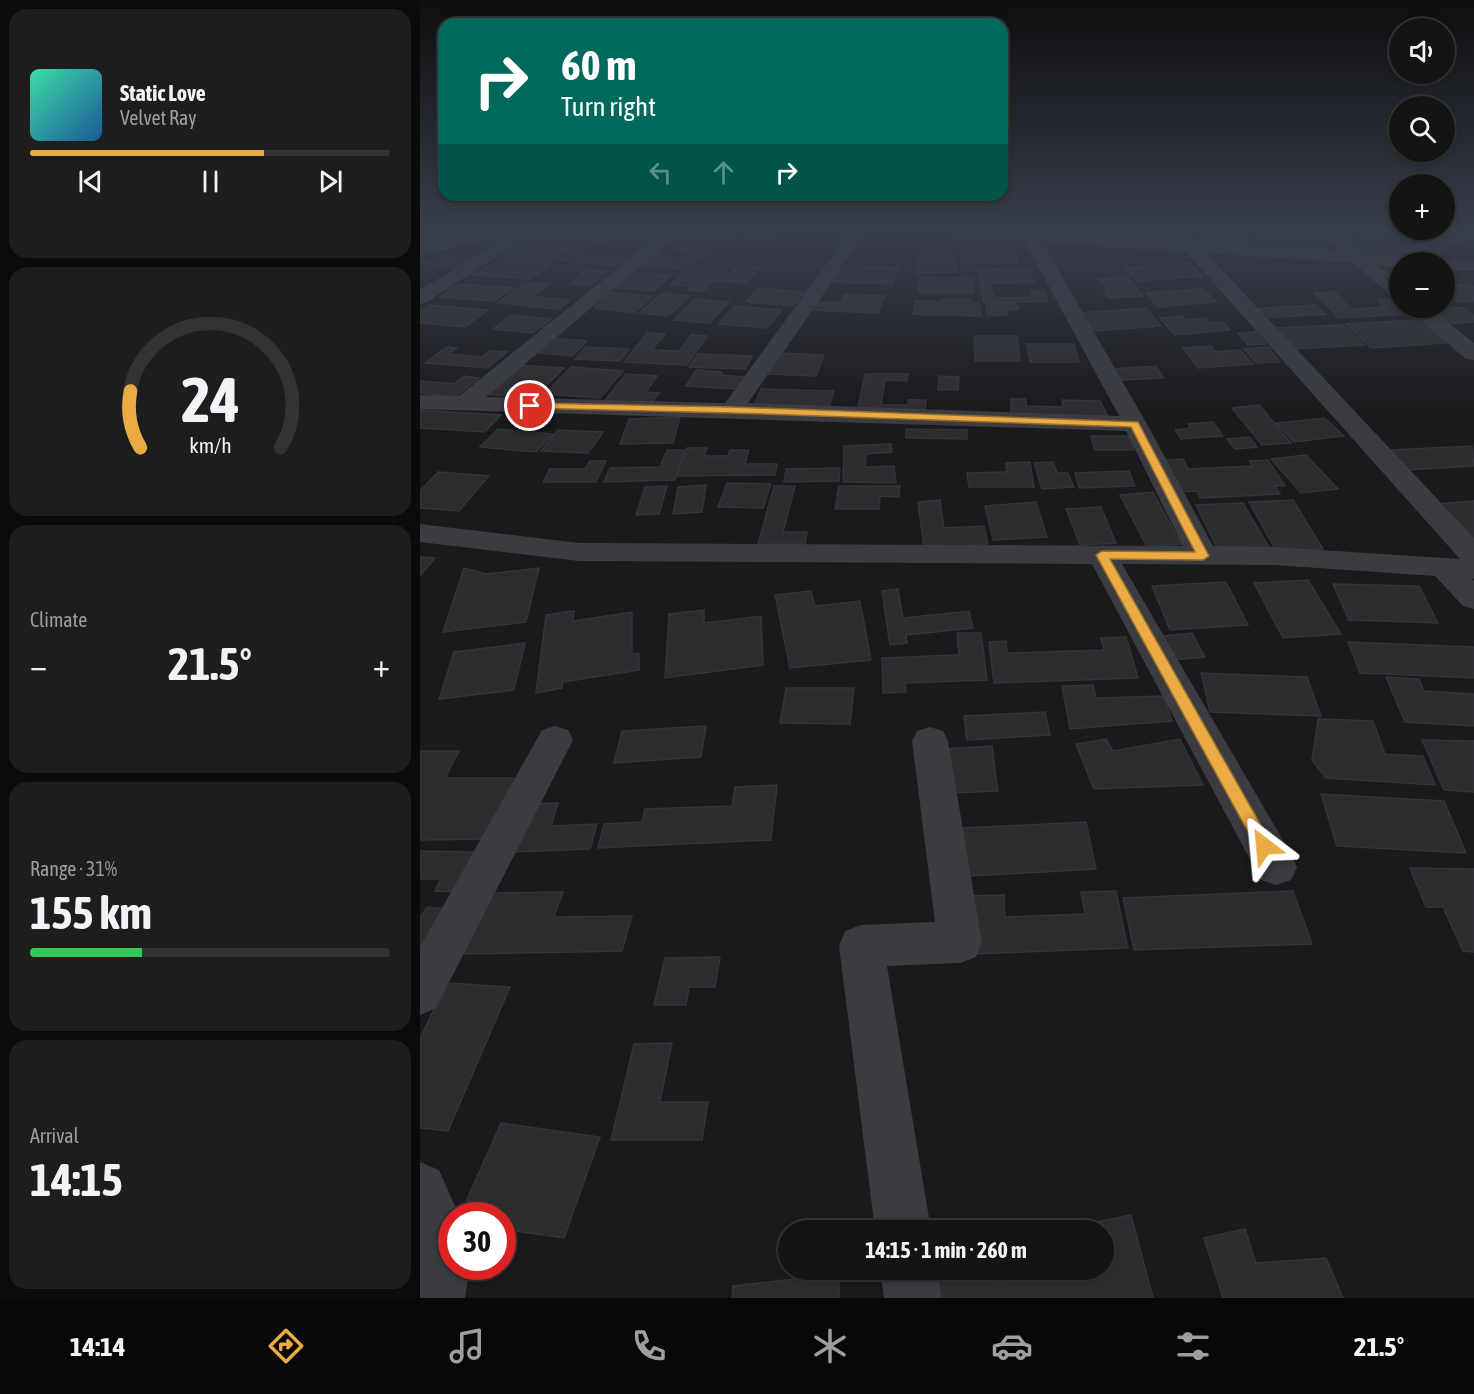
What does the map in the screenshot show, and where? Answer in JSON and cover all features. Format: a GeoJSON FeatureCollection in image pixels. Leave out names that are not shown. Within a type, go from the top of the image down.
{"type":"FeatureCollection","features":[{"type":"Feature","properties":{"kind":"street"},"geometry":{"type":"LineString","coordinates":[[462,405],[600,292]]}},
{"type":"Feature","properties":{"kind":"street"},"geometry":{"type":"LineString","coordinates":[[732,410],[816,292]]}},
{"type":"Feature","properties":{"kind":"street"},"geometry":{"type":"LineString","coordinates":[[1061,292],[1135,424],[1203,556]]}},
{"type":"Feature","properties":{"kind":"street"},"geometry":{"type":"LineString","coordinates":[[1232,292],[1474,556]]}},
{"type":"Feature","properties":{"kind":"street"},"geometry":{"type":"LineString","coordinates":[[1430,318],[1474,354]]}},
{"type":"Feature","properties":{"kind":"street"},"geometry":{"type":"LineString","coordinates":[[420,402],[1135,424]]}},
{"type":"Feature","properties":{"kind":"street"},"geometry":{"type":"LineString","coordinates":[[420,534],[579,552],[1274,556],[1474,569]]}},
{"type":"Feature","properties":{"kind":"street"},"geometry":{"type":"LineString","coordinates":[[1102,555],[1276,867]]}},
{"type":"Feature","properties":{"kind":"street"},"geometry":{"type":"LineString","coordinates":[[1443,567],[1474,599]]}},
{"type":"Feature","properties":{"kind":"street"},"geometry":{"type":"LineString","coordinates":[[420,992],[555,740]]}},
{"type":"Feature","properties":{"kind":"street"},"geometry":{"type":"LineString","coordinates":[[902,1220],[861,946],[960,942],[930,741]]}},
{"type":"Feature","properties":{"kind":"street"},"geometry":{"type":"LineString","coordinates":[[420,1189],[444,1245],[436,1298]]}},
{"type":"Feature","properties":{"kind":"street"},"geometry":{"type":"LineString","coordinates":[[911,1280],[913,1298]]}},
{"type":"Feature","properties":{"kind":"building"},"geometry":{"type":"Polygon","coordinates":[[[448,292],[507,292],[494,301],[440,297],[448,292]]]}},
{"type":"Feature","properties":{"kind":"building"},"geometry":{"type":"Polygon","coordinates":[[[513,292],[539,292],[522,305],[498,303],[513,292]]]}},
{"type":"Feature","properties":{"kind":"building"},"geometry":{"type":"Polygon","coordinates":[[[610,292],[652,296],[634,313],[595,308],[610,292]]]}},
{"type":"Feature","properties":{"kind":"building"},"geometry":{"type":"Polygon","coordinates":[[[756,292],[804,292],[793,306],[746,302],[756,292]]]}},
{"type":"Feature","properties":{"kind":"building"},"geometry":{"type":"Polygon","coordinates":[[[918,292],[973,292],[973,293],[918,292]]]}},
{"type":"Feature","properties":{"kind":"building"},"geometry":{"type":"Polygon","coordinates":[[[981,292],[993,292],[996,298],[1032,297],[1030,292],[1044,292],[1047,301],[984,303],[981,292]]]}},
{"type":"Feature","properties":{"kind":"building"},"geometry":{"type":"Polygon","coordinates":[[[1103,292],[1140,292],[1143,296],[1108,298],[1103,292]]]}},
{"type":"Feature","properties":{"kind":"building"},"geometry":{"type":"Polygon","coordinates":[[[1206,292],[1217,302],[1158,307],[1146,293],[1206,292]]]}},
{"type":"Feature","properties":{"kind":"building"},"geometry":{"type":"Polygon","coordinates":[[[1334,292],[1352,309],[1385,307],[1377,300],[1389,300],[1389,315],[1339,318],[1314,293],[1334,292]]]}},
{"type":"Feature","properties":{"kind":"building"},"geometry":{"type":"Polygon","coordinates":[[[1455,292],[1474,292],[1474,301],[1457,302],[1455,292]]]}},
{"type":"Feature","properties":{"kind":"building"},"geometry":{"type":"Polygon","coordinates":[[[662,293],[690,296],[668,316],[640,313],[662,293]]]}},
{"type":"Feature","properties":{"kind":"building"},"geometry":{"type":"Polygon","coordinates":[[[844,294],[885,296],[878,313],[811,310],[815,302],[841,303],[844,294]]]}},
{"type":"Feature","properties":{"kind":"building"},"geometry":{"type":"Polygon","coordinates":[[[536,297],[570,300],[559,309],[525,306],[536,297]]]}},
{"type":"Feature","properties":{"kind":"building"},"geometry":{"type":"Polygon","coordinates":[[[695,299],[729,302],[709,323],[674,320],[695,299]]]}},
{"type":"Feature","properties":{"kind":"building"},"geometry":{"type":"Polygon","coordinates":[[[942,299],[971,299],[972,303],[979,303],[982,316],[937,315],[937,302],[942,302],[942,299]]]}},
{"type":"Feature","properties":{"kind":"building"},"geometry":{"type":"Polygon","coordinates":[[[915,301],[935,301],[935,315],[913,314],[915,301]]]}},
{"type":"Feature","properties":{"kind":"building"},"geometry":{"type":"Polygon","coordinates":[[[986,303],[1016,303],[1018,309],[1006,310],[1007,315],[988,316],[986,303]]]}},
{"type":"Feature","properties":{"kind":"building"},"geometry":{"type":"Polygon","coordinates":[[[429,305],[488,310],[465,327],[420,323],[420,311],[429,305]]]}},
{"type":"Feature","properties":{"kind":"building"},"geometry":{"type":"Polygon","coordinates":[[[1316,305],[1326,314],[1261,318],[1252,309],[1316,305]]]}},
{"type":"Feature","properties":{"kind":"building"},"geometry":{"type":"Polygon","coordinates":[[[734,306],[782,310],[767,328],[719,324],[734,306]]]}},
{"type":"Feature","properties":{"kind":"building"},"geometry":{"type":"Polygon","coordinates":[[[1146,308],[1161,326],[1094,331],[1081,313],[1146,308]]]}},
{"type":"Feature","properties":{"kind":"building"},"geometry":{"type":"Polygon","coordinates":[[[1455,308],[1463,308],[1474,316],[1474,322],[1447,324],[1440,318],[1455,318],[1455,308]]]}},
{"type":"Feature","properties":{"kind":"building"},"geometry":{"type":"Polygon","coordinates":[[[512,315],[551,319],[533,333],[493,329],[512,315]]]}},
{"type":"Feature","properties":{"kind":"building"},"geometry":{"type":"Polygon","coordinates":[[[1182,316],[1186,320],[1205,318],[1210,323],[1223,322],[1230,330],[1175,335],[1160,318],[1182,316]]]}},
{"type":"Feature","properties":{"kind":"building"},"geometry":{"type":"Polygon","coordinates":[[[1418,320],[1447,343],[1371,348],[1346,324],[1418,320]]]}},
{"type":"Feature","properties":{"kind":"building"},"geometry":{"type":"Polygon","coordinates":[[[1343,325],[1364,345],[1291,349],[1273,328],[1343,325]]]}},
{"type":"Feature","properties":{"kind":"building"},"geometry":{"type":"Polygon","coordinates":[[[1256,332],[1266,344],[1248,345],[1238,333],[1256,332]]]}},
{"type":"Feature","properties":{"kind":"building"},"geometry":{"type":"Polygon","coordinates":[[[647,333],[665,334],[652,350],[679,351],[691,335],[707,336],[687,365],[624,362],[647,333]]]}},
{"type":"Feature","properties":{"kind":"building"},"geometry":{"type":"Polygon","coordinates":[[[974,336],[1017,336],[1020,361],[975,361],[974,336]]]}},
{"type":"Feature","properties":{"kind":"building"},"geometry":{"type":"Polygon","coordinates":[[[547,338],[587,341],[572,356],[530,352],[547,338]]]}},
{"type":"Feature","properties":{"kind":"building"},"geometry":{"type":"Polygon","coordinates":[[[1027,344],[1074,344],[1079,362],[1030,362],[1027,344]]]}},
{"type":"Feature","properties":{"kind":"building"},"geometry":{"type":"Polygon","coordinates":[[[1211,346],[1215,352],[1240,350],[1253,364],[1198,368],[1183,348],[1211,346]]]}},
{"type":"Feature","properties":{"kind":"building"},"geometry":{"type":"Polygon","coordinates":[[[446,347],[457,348],[448,354],[482,357],[489,351],[507,352],[488,368],[425,363],[446,347]]]}},
{"type":"Feature","properties":{"kind":"building"},"geometry":{"type":"Polygon","coordinates":[[[586,347],[629,349],[620,361],[575,359],[586,347]]]}},
{"type":"Feature","properties":{"kind":"building"},"geometry":{"type":"Polygon","coordinates":[[[1268,347],[1280,362],[1256,363],[1244,349],[1268,347]]]}},
{"type":"Feature","properties":{"kind":"building"},"geometry":{"type":"Polygon","coordinates":[[[779,353],[824,355],[816,376],[769,374],[779,353]]]}},
{"type":"Feature","properties":{"kind":"building"},"geometry":{"type":"Polygon","coordinates":[[[698,354],[752,356],[745,369],[689,367],[698,354]]]}},
{"type":"Feature","properties":{"kind":"building"},"geometry":{"type":"Polygon","coordinates":[[[515,365],[564,368],[534,398],[483,394],[515,365]]]}},
{"type":"Feature","properties":{"kind":"building"},"geometry":{"type":"Polygon","coordinates":[[[1156,366],[1163,378],[1121,380],[1114,369],[1156,366]]]}},
{"type":"Feature","properties":{"kind":"building"},"geometry":{"type":"Polygon","coordinates":[[[571,367],[623,371],[600,398],[545,394],[571,367]]]}},
{"type":"Feature","properties":{"kind":"building"},"geometry":{"type":"Polygon","coordinates":[[[696,370],[745,377],[737,389],[686,386],[696,370]]]}},
{"type":"Feature","properties":{"kind":"building"},"geometry":{"type":"Polygon","coordinates":[[[626,374],[657,376],[646,392],[659,393],[649,406],[602,404],[626,374]]]}},
{"type":"Feature","properties":{"kind":"building"},"geometry":{"type":"Polygon","coordinates":[[[865,374],[908,374],[907,381],[885,380],[881,405],[908,405],[908,400],[926,400],[925,414],[857,413],[865,374]]]}},
{"type":"Feature","properties":{"kind":"building"},"geometry":{"type":"Polygon","coordinates":[[[464,376],[479,378],[455,397],[420,393],[420,381],[454,384],[464,376]]]}},
{"type":"Feature","properties":{"kind":"building"},"geometry":{"type":"Polygon","coordinates":[[[939,376],[959,377],[958,390],[938,390],[939,376]]]}},
{"type":"Feature","properties":{"kind":"building"},"geometry":{"type":"Polygon","coordinates":[[[761,389],[834,391],[828,410],[753,408],[761,389]]]}},
{"type":"Feature","properties":{"kind":"building"},"geometry":{"type":"Polygon","coordinates":[[[1011,399],[1026,399],[1026,406],[1063,407],[1062,400],[1100,401],[1110,420],[1011,418],[1011,399]]]}},
{"type":"Feature","properties":{"kind":"building"},"geometry":{"type":"Polygon","coordinates":[[[1259,405],[1291,443],[1262,445],[1232,408],[1259,405]]]}},
{"type":"Feature","properties":{"kind":"building"},"geometry":{"type":"Polygon","coordinates":[[[420,410],[501,415],[485,432],[420,428],[420,410]]]}},
{"type":"Feature","properties":{"kind":"building"},"geometry":{"type":"Polygon","coordinates":[[[680,417],[673,443],[620,444],[629,419],[680,417]]]}},
{"type":"Feature","properties":{"kind":"building"},"geometry":{"type":"Polygon","coordinates":[[[1325,418],[1344,436],[1294,442],[1276,423],[1325,418]]]}},
{"type":"Feature","properties":{"kind":"building"},"geometry":{"type":"Polygon","coordinates":[[[1213,422],[1223,436],[1181,439],[1175,430],[1191,428],[1188,424],[1213,422]]]}},
{"type":"Feature","properties":{"kind":"building"},"geometry":{"type":"Polygon","coordinates":[[[498,429],[553,434],[536,452],[480,447],[498,429]]]}},
{"type":"Feature","properties":{"kind":"building"},"geometry":{"type":"Polygon","coordinates":[[[906,429],[967,430],[967,439],[906,438],[906,429]]]}},
{"type":"Feature","properties":{"kind":"building"},"geometry":{"type":"Polygon","coordinates":[[[558,430],[603,432],[588,453],[541,451],[558,430]]]}},
{"type":"Feature","properties":{"kind":"building"},"geometry":{"type":"Polygon","coordinates":[[[1091,436],[1129,436],[1134,450],[1095,450],[1091,436]]]}},
{"type":"Feature","properties":{"kind":"building"},"geometry":{"type":"Polygon","coordinates":[[[1250,437],[1257,447],[1235,449],[1227,439],[1250,437]]]}},
{"type":"Feature","properties":{"kind":"building"},"geometry":{"type":"Polygon","coordinates":[[[891,444],[892,452],[866,454],[865,467],[894,466],[896,483],[843,482],[844,446],[891,444]]]}},
{"type":"Feature","properties":{"kind":"building"},"geometry":{"type":"Polygon","coordinates":[[[1472,446],[1474,466],[1407,470],[1390,450],[1472,446]]]}},
{"type":"Feature","properties":{"kind":"building"},"geometry":{"type":"Polygon","coordinates":[[[687,448],[707,448],[704,456],[728,456],[730,450],[749,450],[745,464],[777,464],[775,475],[677,476],[687,448]]]}},
{"type":"Feature","properties":{"kind":"building"},"geometry":{"type":"Polygon","coordinates":[[[667,450],[685,450],[675,480],[604,482],[610,468],[660,467],[667,450]]]}},
{"type":"Feature","properties":{"kind":"building"},"geometry":{"type":"Polygon","coordinates":[[[1306,455],[1338,489],[1301,493],[1271,459],[1306,455]]]}},
{"type":"Feature","properties":{"kind":"building"},"geometry":{"type":"Polygon","coordinates":[[[1183,459],[1188,469],[1252,466],[1249,461],[1268,460],[1285,486],[1275,486],[1280,494],[1200,498],[1197,491],[1180,492],[1165,460],[1183,459]]]}},
{"type":"Feature","properties":{"kind":"building"},"geometry":{"type":"Polygon","coordinates":[[[590,461],[606,461],[596,482],[543,482],[550,469],[585,469],[590,461]]]}},
{"type":"Feature","properties":{"kind":"building"},"geometry":{"type":"Polygon","coordinates":[[[1030,462],[1034,487],[969,487],[967,473],[1007,472],[1006,463],[1030,462]]]}},
{"type":"Feature","properties":{"kind":"building"},"geometry":{"type":"Polygon","coordinates":[[[1053,462],[1057,473],[1068,473],[1074,487],[1042,489],[1034,463],[1053,462]]]}},
{"type":"Feature","properties":{"kind":"building"},"geometry":{"type":"Polygon","coordinates":[[[840,468],[839,481],[784,482],[786,469],[840,468]]]}},
{"type":"Feature","properties":{"kind":"building"},"geometry":{"type":"Polygon","coordinates":[[[1129,471],[1135,486],[1079,488],[1075,473],[1129,471]]]}},
{"type":"Feature","properties":{"kind":"building"},"geometry":{"type":"Polygon","coordinates":[[[438,472],[489,476],[459,511],[420,508],[420,491],[438,472]]]}},
{"type":"Feature","properties":{"kind":"building"},"geometry":{"type":"Polygon","coordinates":[[[727,483],[771,484],[763,508],[718,507],[727,483]]]}},
{"type":"Feature","properties":{"kind":"building"},"geometry":{"type":"Polygon","coordinates":[[[706,485],[702,512],[673,514],[678,487],[706,485]]]}},
{"type":"Feature","properties":{"kind":"building"},"geometry":{"type":"Polygon","coordinates":[[[667,486],[659,514],[636,515],[645,487],[667,486]]]}},
{"type":"Feature","properties":{"kind":"building"},"geometry":{"type":"Polygon","coordinates":[[[774,486],[795,486],[783,532],[807,532],[805,544],[758,544],[774,486]]]}},
{"type":"Feature","properties":{"kind":"building"},"geometry":{"type":"Polygon","coordinates":[[[839,486],[900,486],[899,497],[880,496],[879,509],[835,509],[839,486]]]}},
{"type":"Feature","properties":{"kind":"building"},"geometry":{"type":"Polygon","coordinates":[[[1153,492],[1181,544],[1147,547],[1120,495],[1153,492]]]}},
{"type":"Feature","properties":{"kind":"building"},"geometry":{"type":"Polygon","coordinates":[[[940,500],[944,528],[984,526],[988,544],[924,548],[918,502],[940,500]]]}},
{"type":"Feature","properties":{"kind":"building"},"geometry":{"type":"Polygon","coordinates":[[[1293,500],[1323,549],[1276,551],[1249,502],[1293,500]]]}},
{"type":"Feature","properties":{"kind":"building"},"geometry":{"type":"Polygon","coordinates":[[[1474,501],[1474,546],[1436,504],[1474,501]]]}},
{"type":"Feature","properties":{"kind":"building"},"geometry":{"type":"Polygon","coordinates":[[[1036,502],[1047,537],[993,540],[985,506],[1036,502]]]}},
{"type":"Feature","properties":{"kind":"building"},"geometry":{"type":"Polygon","coordinates":[[[1243,503],[1269,547],[1218,550],[1196,505],[1243,503]]]}},
{"type":"Feature","properties":{"kind":"building"},"geometry":{"type":"Polygon","coordinates":[[[1101,507],[1116,543],[1080,545],[1066,509],[1101,507]]]}},
{"type":"Feature","properties":{"kind":"building"},"geometry":{"type":"Polygon","coordinates":[[[420,557],[435,558],[421,575],[420,575],[420,557]]]}},
{"type":"Feature","properties":{"kind":"building"},"geometry":{"type":"Polygon","coordinates":[[[464,568],[486,574],[539,568],[526,622],[443,632],[464,568]]]}},
{"type":"Feature","properties":{"kind":"building"},"geometry":{"type":"Polygon","coordinates":[[[1308,580],[1341,634],[1283,638],[1254,583],[1308,580]]]}},
{"type":"Feature","properties":{"kind":"building"},"geometry":{"type":"Polygon","coordinates":[[[1226,582],[1248,625],[1170,630],[1152,586],[1226,582]]]}},
{"type":"Feature","properties":{"kind":"building"},"geometry":{"type":"Polygon","coordinates":[[[1333,584],[1419,586],[1438,623],[1349,620],[1333,584]]]}},
{"type":"Feature","properties":{"kind":"building"},"geometry":{"type":"Polygon","coordinates":[[[898,589],[903,618],[969,611],[973,628],[906,635],[907,643],[890,645],[882,591],[898,589]]]}},
{"type":"Feature","properties":{"kind":"building"},"geometry":{"type":"Polygon","coordinates":[[[811,591],[815,606],[860,601],[871,660],[790,668],[775,595],[811,591]]]}},
{"type":"Feature","properties":{"kind":"building"},"geometry":{"type":"Polygon","coordinates":[[[704,610],[704,623],[761,616],[763,665],[665,678],[669,614],[704,610]]]}},
{"type":"Feature","properties":{"kind":"building"},"geometry":{"type":"Polygon","coordinates":[[[574,611],[573,621],[632,612],[632,654],[639,653],[639,670],[563,682],[562,688],[536,693],[546,615],[574,611]]]}},
{"type":"Feature","properties":{"kind":"building"},"geometry":{"type":"Polygon","coordinates":[[[957,633],[981,633],[987,680],[905,683],[906,692],[883,693],[882,658],[959,655],[957,633]]]}},
{"type":"Feature","properties":{"kind":"building"},"geometry":{"type":"Polygon","coordinates":[[[1192,633],[1205,657],[1174,660],[1163,636],[1192,633]]]}},
{"type":"Feature","properties":{"kind":"building"},"geometry":{"type":"Polygon","coordinates":[[[1126,637],[1138,678],[994,683],[989,642],[1006,641],[1007,653],[1104,650],[1101,638],[1126,637]]]}},
{"type":"Feature","properties":{"kind":"building"},"geometry":{"type":"Polygon","coordinates":[[[1348,642],[1474,647],[1474,678],[1360,673],[1348,642]]]}},
{"type":"Feature","properties":{"kind":"building"},"geometry":{"type":"Polygon","coordinates":[[[525,643],[514,690],[439,699],[454,652],[525,643]]]}},
{"type":"Feature","properties":{"kind":"building"},"geometry":{"type":"Polygon","coordinates":[[[1201,673],[1307,677],[1321,716],[1210,712],[1201,673]]]}},
{"type":"Feature","properties":{"kind":"building"},"geometry":{"type":"Polygon","coordinates":[[[1386,677],[1419,679],[1424,691],[1474,694],[1474,726],[1405,722],[1386,677]]]}},
{"type":"Feature","properties":{"kind":"building"},"geometry":{"type":"Polygon","coordinates":[[[1093,685],[1096,698],[1164,696],[1172,721],[1070,729],[1062,686],[1093,685]]]}},
{"type":"Feature","properties":{"kind":"building"},"geometry":{"type":"Polygon","coordinates":[[[786,688],[854,688],[850,724],[780,723],[786,688]]]}},
{"type":"Feature","properties":{"kind":"building"},"geometry":{"type":"Polygon","coordinates":[[[1045,712],[1050,735],[967,740],[964,716],[1045,712]]]}},
{"type":"Feature","properties":{"kind":"building"},"geometry":{"type":"Polygon","coordinates":[[[1318,719],[1373,721],[1385,754],[1423,756],[1435,785],[1326,778],[1312,760],[1318,719]]]}},
{"type":"Feature","properties":{"kind":"building"},"geometry":{"type":"Polygon","coordinates":[[[706,726],[701,757],[614,763],[622,731],[706,726]]]}},
{"type":"Feature","properties":{"kind":"building"},"geometry":{"type":"Polygon","coordinates":[[[1106,739],[1113,751],[1180,739],[1203,785],[1094,789],[1076,744],[1106,739]]]}},
{"type":"Feature","properties":{"kind":"building"},"geometry":{"type":"Polygon","coordinates":[[[1422,740],[1474,741],[1474,792],[1444,790],[1422,740]]]}},
{"type":"Feature","properties":{"kind":"building"},"geometry":{"type":"Polygon","coordinates":[[[992,746],[998,791],[947,793],[943,749],[992,746]]]}},
{"type":"Feature","properties":{"kind":"building"},"geometry":{"type":"Polygon","coordinates":[[[420,751],[459,751],[445,778],[513,778],[487,839],[420,840],[420,751]]]}},
{"type":"Feature","properties":{"kind":"building"},"geometry":{"type":"Polygon","coordinates":[[[777,785],[771,840],[598,848],[604,824],[642,822],[645,809],[732,806],[735,787],[777,785]]]}},
{"type":"Feature","properties":{"kind":"building"},"geometry":{"type":"Polygon","coordinates":[[[1321,794],[1444,801],[1466,853],[1337,846],[1321,794]]]}},
{"type":"Feature","properties":{"kind":"building"},"geometry":{"type":"Polygon","coordinates":[[[558,803],[551,826],[597,824],[590,849],[513,852],[530,804],[558,803]]]}},
{"type":"Feature","properties":{"kind":"building"},"geometry":{"type":"Polygon","coordinates":[[[1086,822],[1096,869],[968,876],[963,828],[1086,822]]]}},
{"type":"Feature","properties":{"kind":"building"},"geometry":{"type":"Polygon","coordinates":[[[420,851],[474,852],[455,892],[435,891],[441,879],[420,879],[420,851]]]}},
{"type":"Feature","properties":{"kind":"building"},"geometry":{"type":"Polygon","coordinates":[[[1410,868],[1474,869],[1474,952],[1463,951],[1443,907],[1426,907],[1410,868]]]}},
{"type":"Feature","properties":{"kind":"building"},"geometry":{"type":"Polygon","coordinates":[[[1116,891],[1128,948],[974,954],[970,896],[1004,895],[1005,917],[1085,914],[1081,892],[1116,891]]]}},
{"type":"Feature","properties":{"kind":"building"},"geometry":{"type":"Polygon","coordinates":[[[1293,891],[1312,944],[1134,950],[1123,898],[1293,891]]]}},
{"type":"Feature","properties":{"kind":"building"},"geometry":{"type":"Polygon","coordinates":[[[563,892],[554,917],[632,916],[622,951],[464,954],[488,893],[563,892]]]}},
{"type":"Feature","properties":{"kind":"building"},"geometry":{"type":"Polygon","coordinates":[[[427,907],[455,910],[420,973],[420,918],[427,907]]]}},
{"type":"Feature","properties":{"kind":"building"},"geometry":{"type":"Polygon","coordinates":[[[720,957],[715,987],[689,987],[686,1005],[654,1005],[665,958],[720,957]]]}},
{"type":"Feature","properties":{"kind":"building"},"geometry":{"type":"Polygon","coordinates":[[[447,983],[510,987],[448,1131],[420,1128],[420,1038],[447,983]]]}},
{"type":"Feature","properties":{"kind":"building"},"geometry":{"type":"Polygon","coordinates":[[[672,1043],[660,1102],[708,1102],[702,1140],[611,1140],[634,1044],[672,1043]]]}},
{"type":"Feature","properties":{"kind":"building"},"geometry":{"type":"Polygon","coordinates":[[[501,1123],[600,1137],[564,1238],[516,1231],[516,1202],[466,1202],[501,1123]]]}},
{"type":"Feature","properties":{"kind":"building"},"geometry":{"type":"Polygon","coordinates":[[[1131,1215],[1153,1298],[943,1298],[941,1280],[999,1280],[999,1283],[1015,1280],[1114,1280],[1114,1220],[1106,1220],[1131,1215]]]}},
{"type":"Feature","properties":{"kind":"building"},"geometry":{"type":"Polygon","coordinates":[[[1245,1229],[1256,1263],[1326,1258],[1343,1298],[1223,1298],[1204,1238],[1245,1229]]]}},
{"type":"Feature","properties":{"kind":"building"},"geometry":{"type":"Polygon","coordinates":[[[786,1280],[839,1280],[839,1298],[732,1298],[733,1286],[786,1280]]]}},
{"type":"Feature","properties":{"kind":"route"},"geometry":{"type":"LineString","coordinates":[[530,406],[732,410],[1135,424],[1203,556],[1102,555],[1264,846]]}}]}
